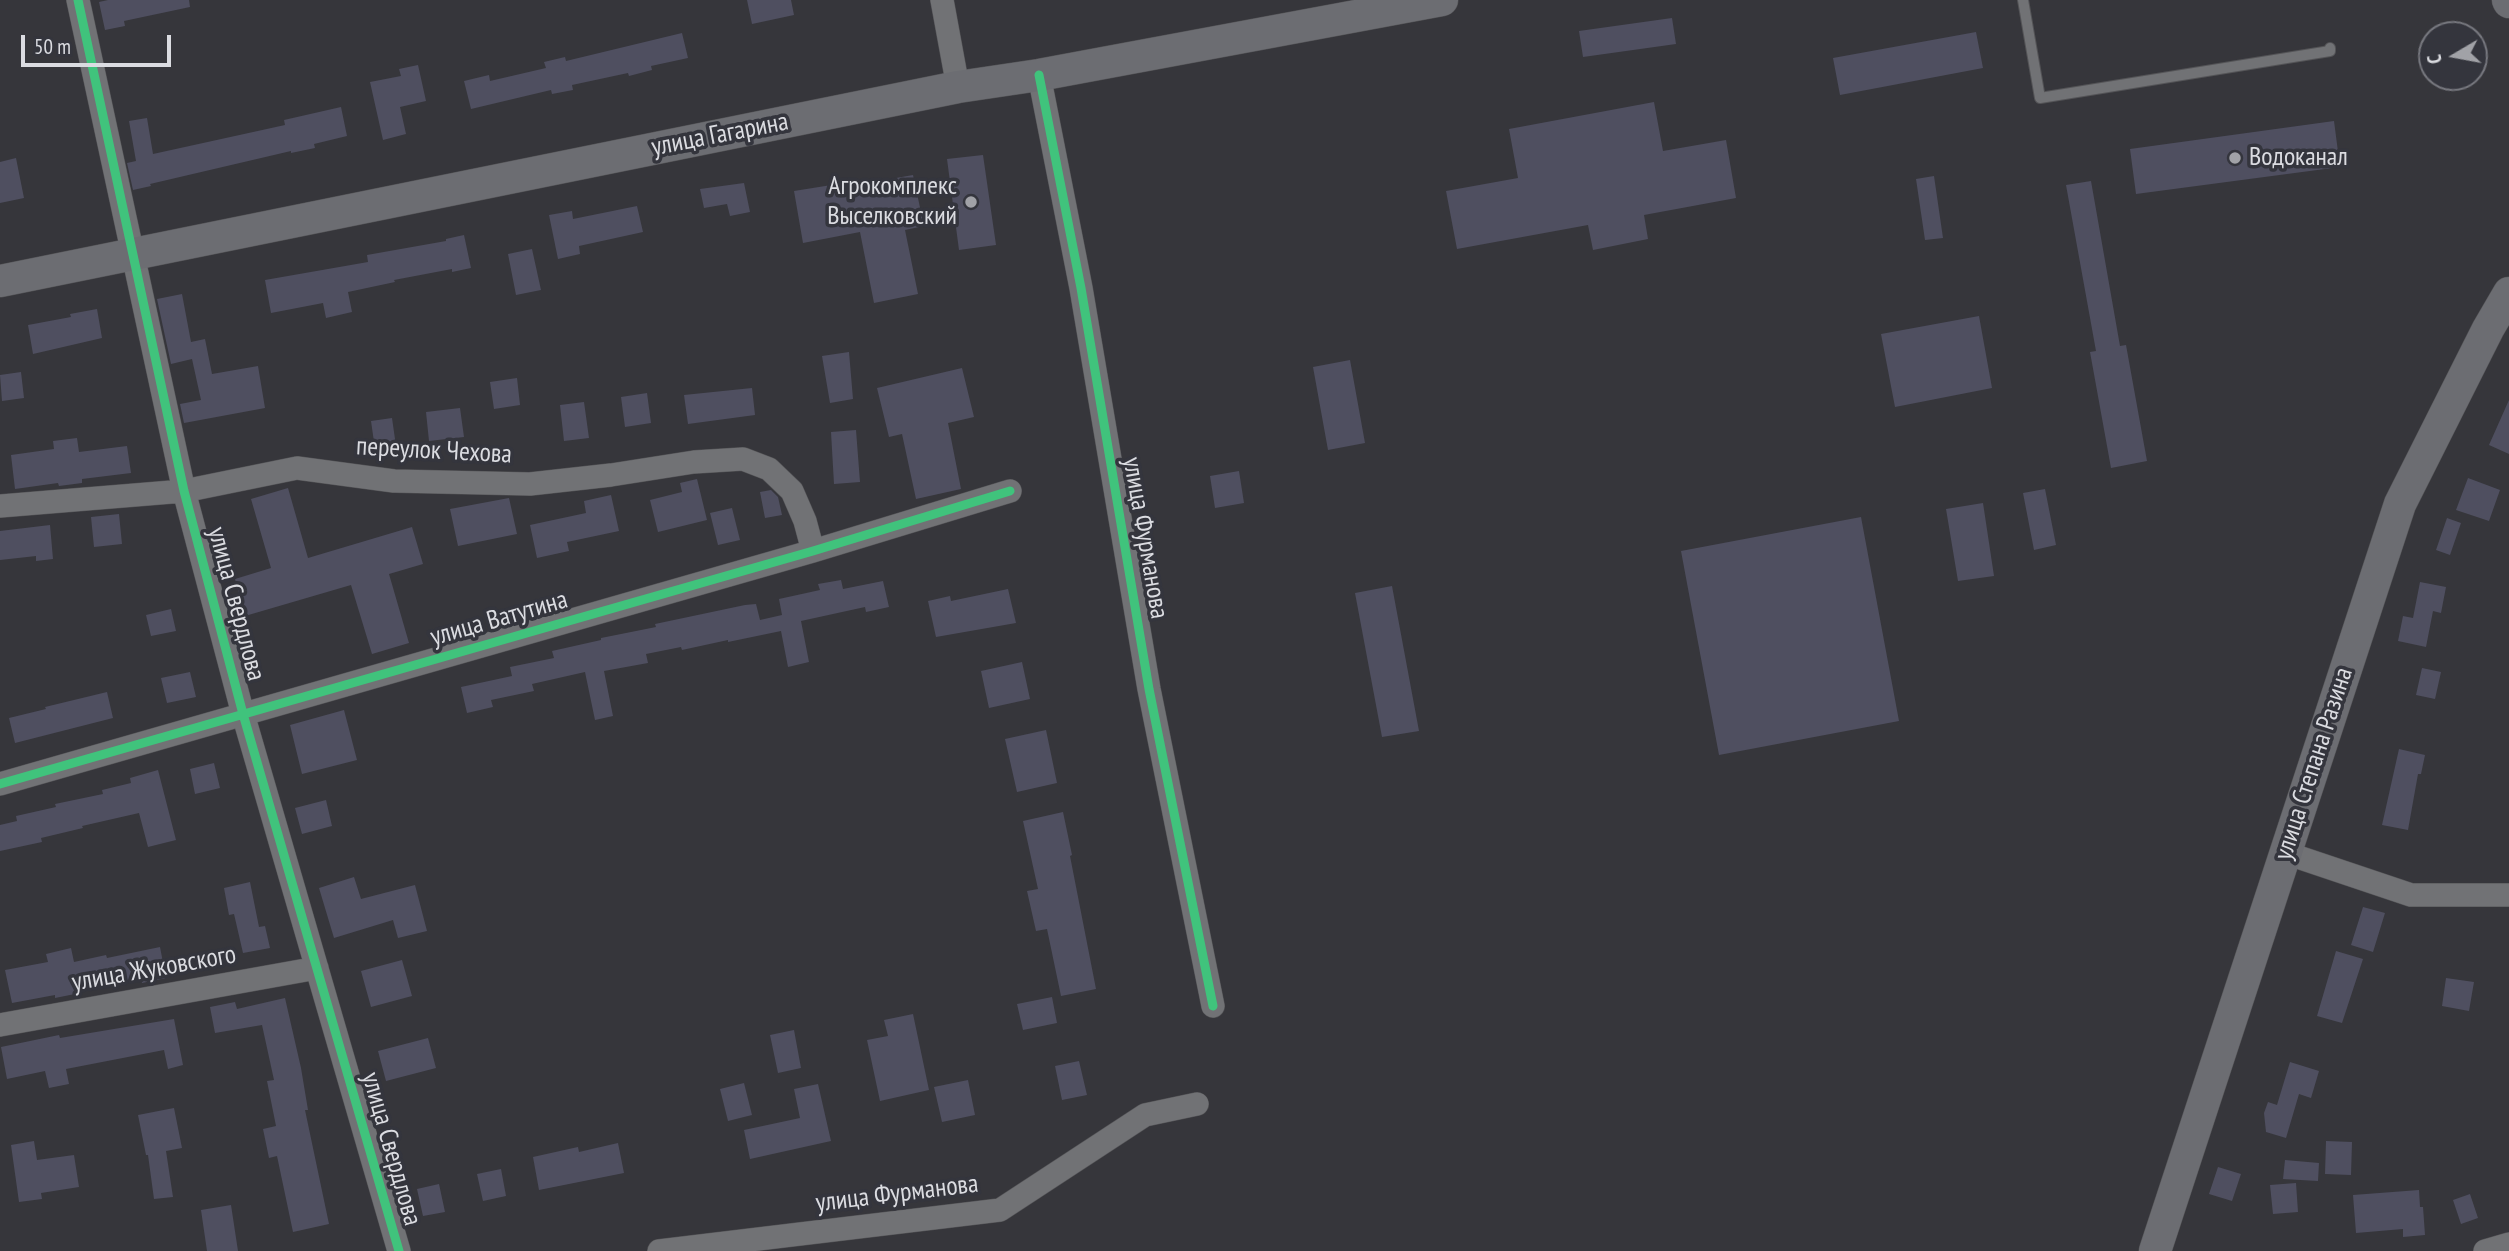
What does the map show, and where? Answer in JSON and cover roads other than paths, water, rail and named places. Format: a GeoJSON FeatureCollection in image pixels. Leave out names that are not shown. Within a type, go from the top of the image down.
{"type":"FeatureCollection","features":[{"type":"Feature","properties":{"kind":"main road","name":"улица Гагарина"},"geometry":{"type":"LineString","coordinates":[[0,281],[958,87],[1039,75],[1442,0]]}},
{"type":"Feature","properties":{"kind":"main road","name":"улица Степана Разина"},"geometry":{"type":"LineString","coordinates":[[2155,1251],[2400,504],[2488,329],[2509,293]]}},
{"type":"Feature","properties":{"kind":"street","name":"улица Свердлова"},"geometry":{"type":"LineString","coordinates":[[78,0],[184,491],[243,714],[399,1251]]}},
{"type":"Feature","properties":{"kind":"street"},"geometry":{"type":"LineString","coordinates":[[942,0],[958,87]]}},
{"type":"Feature","properties":{"kind":"street","name":"улица Фурманова"},"geometry":{"type":"LineString","coordinates":[[1039,75],[1081,288],[1149,689],[1213,1006]]}},
{"type":"Feature","properties":{"kind":"street","name":"переулок Чехова"},"geometry":{"type":"LineString","coordinates":[[0,506],[184,491],[297,468],[394,481],[530,484],[694,462],[743,459],[769,469],[792,491],[805,521],[813,551]]}},
{"type":"Feature","properties":{"kind":"street","name":"улица Ватутина"},"geometry":{"type":"LineString","coordinates":[[0,784],[813,551],[1010,491]]}},
{"type":"Feature","properties":{"kind":"street"},"geometry":{"type":"LineString","coordinates":[[2286,853],[2410,895],[2509,895]]}},
{"type":"Feature","properties":{"kind":"street","name":"улица Жуковского"},"geometry":{"type":"LineString","coordinates":[[0,1025],[317,968]]}},
{"type":"Feature","properties":{"kind":"street","name":"улица Фурманова"},"geometry":{"type":"LineString","coordinates":[[659,1251],[1000,1210],[1145,1115],[1197,1104]]}},
{"type":"Feature","properties":{"kind":"street"},"geometry":{"type":"LineString","coordinates":[[2485,1251],[2509,1244]]}},
{"type":"Feature","properties":{"kind":"lane"},"geometry":{"type":"LineString","coordinates":[[2023,0],[2040,98],[2330,51],[2330,48]]}},
{"type":"Feature","properties":{"kind":"place","name":"Водоканал"},"geometry":{"type":"Point","coordinates":[2235,158]}},
{"type":"Feature","properties":{"kind":"place","name":"Агрокомплекс Выселковский"},"geometry":{"type":"Point","coordinates":[971,202]}}]}
